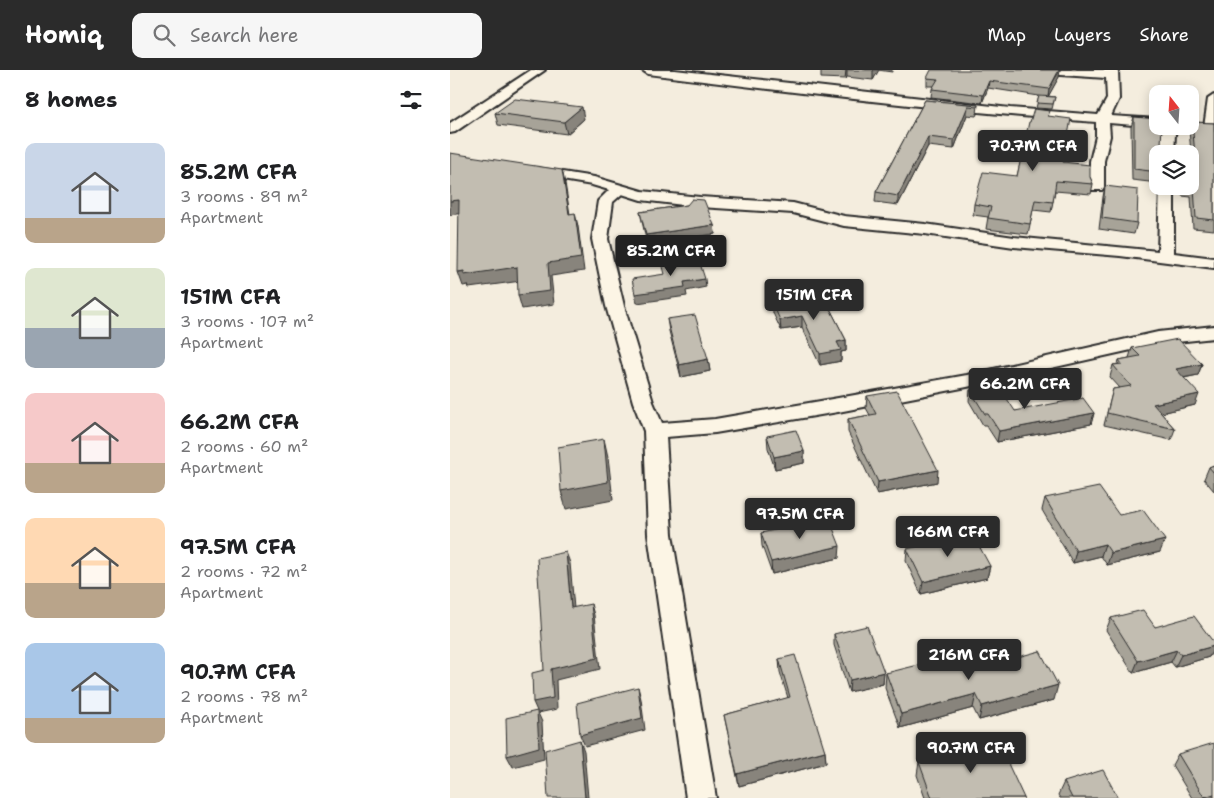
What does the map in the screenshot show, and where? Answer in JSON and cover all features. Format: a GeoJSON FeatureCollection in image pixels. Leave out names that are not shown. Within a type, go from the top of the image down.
{"type":"FeatureCollection","features":[{"type":"Feature","properties":{"kind":"street"},"geometry":{"type":"LineString","coordinates":[[450,129],[539,70]]}},
{"type":"Feature","properties":{"kind":"street"},"geometry":{"type":"LineString","coordinates":[[648,70],[1001,111],[1149,123]]}},
{"type":"Feature","properties":{"kind":"street"},"geometry":{"type":"LineString","coordinates":[[1046,70],[1112,72],[1114,84],[1113,99],[1102,120],[1103,136],[1097,160],[1098,187]]}},
{"type":"Feature","properties":{"kind":"street"},"geometry":{"type":"LineString","coordinates":[[1068,71],[1087,78],[1113,99]]}},
{"type":"Feature","properties":{"kind":"street"},"geometry":{"type":"LineString","coordinates":[[1199,126],[1213,127],[1214,99]]}},
{"type":"Feature","properties":{"kind":"street"},"geometry":{"type":"LineString","coordinates":[[528,170],[594,181],[642,195],[700,202],[792,208],[844,221],[925,229],[1014,242],[1120,251],[1214,263]]}},
{"type":"Feature","properties":{"kind":"street"},"geometry":{"type":"LineString","coordinates":[[620,188],[606,201],[600,239],[615,306],[643,402],[654,431],[657,450],[656,498],[660,534],[701,798]]}},
{"type":"Feature","properties":{"kind":"street"},"geometry":{"type":"LineString","coordinates":[[1166,258],[1167,195]]}},
{"type":"Feature","properties":{"kind":"street"},"geometry":{"type":"LineString","coordinates":[[654,431],[715,426],[838,405],[967,381],[1158,338],[1214,332]]}},
{"type":"Feature","properties":{"kind":"building"},"geometry":{"type":"Polygon","coordinates":[[[931,70],[1059,70],[1049,89],[989,81],[983,95],[932,89],[938,79],[927,78],[931,70]]]}},
{"type":"Feature","properties":{"kind":"building"},"geometry":{"type":"Polygon","coordinates":[[[1039,96],[1055,97],[1053,104],[1037,103],[1039,96]]]}},
{"type":"Feature","properties":{"kind":"building"},"geometry":{"type":"Polygon","coordinates":[[[515,99],[582,107],[564,122],[495,113],[515,99]]]}},
{"type":"Feature","properties":{"kind":"building"},"geometry":{"type":"Polygon","coordinates":[[[925,100],[978,105],[977,107],[968,106],[954,140],[928,137],[898,196],[876,192],[925,100]]]}},
{"type":"Feature","properties":{"kind":"building"},"geometry":{"type":"Polygon","coordinates":[[[1034,109],[1050,111],[1048,116],[1071,119],[1063,162],[1090,165],[1090,177],[1093,184],[1056,181],[1053,202],[1035,200],[1030,224],[988,218],[991,207],[974,204],[983,172],[1017,176],[1029,122],[1034,109]]]}},
{"type":"Feature","properties":{"kind":"building"},"geometry":{"type":"Polygon","coordinates":[[[1134,117],[1149,118],[1149,135],[1162,135],[1162,145],[1149,145],[1149,171],[1134,169],[1134,117]]]}},
{"type":"Feature","properties":{"kind":"building"},"geometry":{"type":"Polygon","coordinates":[[[1199,122],[1214,123],[1214,220],[1196,218],[1194,195],[1199,195],[1199,145],[1194,145],[1193,135],[1199,135],[1199,122]]]}},
{"type":"Feature","properties":{"kind":"building"},"geometry":{"type":"Polygon","coordinates":[[[450,153],[562,170],[569,214],[575,213],[581,258],[548,263],[550,291],[518,295],[517,267],[464,275],[464,271],[458,272],[459,200],[450,201],[450,153]]]}},
{"type":"Feature","properties":{"kind":"building"},"geometry":{"type":"Polygon","coordinates":[[[1105,186],[1138,190],[1137,223],[1102,218],[1105,186]]]}},
{"type":"Feature","properties":{"kind":"building"},"geometry":{"type":"Polygon","coordinates":[[[692,199],[704,200],[714,225],[646,235],[640,212],[687,205],[692,199]]]}},
{"type":"Feature","properties":{"kind":"building"},"geometry":{"type":"Polygon","coordinates":[[[698,257],[705,279],[684,282],[685,287],[635,294],[632,279],[665,274],[662,263],[698,257]]]}},
{"type":"Feature","properties":{"kind":"building"},"geometry":{"type":"Polygon","coordinates":[[[823,295],[846,340],[837,342],[841,350],[820,354],[802,316],[780,320],[772,302],[823,295]]]}},
{"type":"Feature","properties":{"kind":"building"},"geometry":{"type":"Polygon","coordinates":[[[695,315],[708,359],[679,365],[667,319],[695,315]]]}},
{"type":"Feature","properties":{"kind":"building"},"geometry":{"type":"Polygon","coordinates":[[[1178,339],[1202,364],[1176,369],[1199,394],[1153,404],[1175,429],[1107,413],[1113,389],[1131,386],[1113,365],[1122,364],[1119,360],[1140,356],[1132,348],[1178,339]]]}},
{"type":"Feature","properties":{"kind":"building"},"geometry":{"type":"Polygon","coordinates":[[[998,385],[1015,411],[1083,398],[1094,413],[999,431],[988,414],[985,414],[970,390],[998,385]]]}},
{"type":"Feature","properties":{"kind":"building"},"geometry":{"type":"Polygon","coordinates":[[[897,391],[938,470],[878,482],[848,419],[876,414],[867,396],[897,391]]]}},
{"type":"Feature","properties":{"kind":"building"},"geometry":{"type":"Polygon","coordinates":[[[796,430],[804,451],[774,457],[767,436],[796,430]]]}},
{"type":"Feature","properties":{"kind":"building"},"geometry":{"type":"Polygon","coordinates":[[[604,439],[608,482],[561,491],[558,447],[604,439]]]}},
{"type":"Feature","properties":{"kind":"building"},"geometry":{"type":"Polygon","coordinates":[[[1214,465],[1214,473],[1209,467],[1214,465]]]}},
{"type":"Feature","properties":{"kind":"building"},"geometry":{"type":"Polygon","coordinates":[[[1099,487],[1119,515],[1143,510],[1165,540],[1111,553],[1105,544],[1076,551],[1045,498],[1099,487]]]}},
{"type":"Feature","properties":{"kind":"building"},"geometry":{"type":"Polygon","coordinates":[[[829,518],[840,546],[771,562],[761,533],[829,518]]]}},
{"type":"Feature","properties":{"kind":"building"},"geometry":{"type":"Polygon","coordinates":[[[972,533],[990,566],[923,582],[907,549],[972,533]]]}},
{"type":"Feature","properties":{"kind":"building"},"geometry":{"type":"Polygon","coordinates":[[[566,552],[571,608],[591,604],[597,658],[551,669],[553,698],[533,702],[532,673],[544,670],[537,558],[566,552]]]}},
{"type":"Feature","properties":{"kind":"building"},"geometry":{"type":"Polygon","coordinates":[[[1143,610],[1155,627],[1194,616],[1214,643],[1214,646],[1181,655],[1177,650],[1138,661],[1111,618],[1143,610]]]}},
{"type":"Feature","properties":{"kind":"building"},"geometry":{"type":"Polygon","coordinates":[[[867,626],[884,672],[850,680],[834,634],[867,626]]]}},
{"type":"Feature","properties":{"kind":"building"},"geometry":{"type":"Polygon","coordinates":[[[1040,651],[1058,685],[982,706],[976,694],[901,714],[886,673],[959,655],[966,671],[1040,651]]]}},
{"type":"Feature","properties":{"kind":"building"},"geometry":{"type":"Polygon","coordinates":[[[795,655],[825,751],[737,774],[724,715],[790,697],[779,659],[795,655]]]}},
{"type":"Feature","properties":{"kind":"building"},"geometry":{"type":"Polygon","coordinates":[[[638,687],[642,718],[580,735],[577,703],[638,687]]]}},
{"type":"Feature","properties":{"kind":"building"},"geometry":{"type":"Polygon","coordinates":[[[537,711],[539,747],[507,756],[506,718],[537,711]]]}},
{"type":"Feature","properties":{"kind":"building"},"geometry":{"type":"Polygon","coordinates":[[[580,740],[585,798],[548,798],[545,750],[580,740]]]}},
{"type":"Feature","properties":{"kind":"building"},"geometry":{"type":"Polygon","coordinates":[[[997,740],[1024,798],[932,798],[919,762],[997,740]]]}},
{"type":"Feature","properties":{"kind":"building"},"geometry":{"type":"Polygon","coordinates":[[[1214,743],[1214,794],[1204,797],[1178,754],[1214,743]]]}},
{"type":"Feature","properties":{"kind":"building"},"geometry":{"type":"Polygon","coordinates":[[[1103,770],[1118,798],[1072,798],[1064,782],[1103,770]]]}}]}
